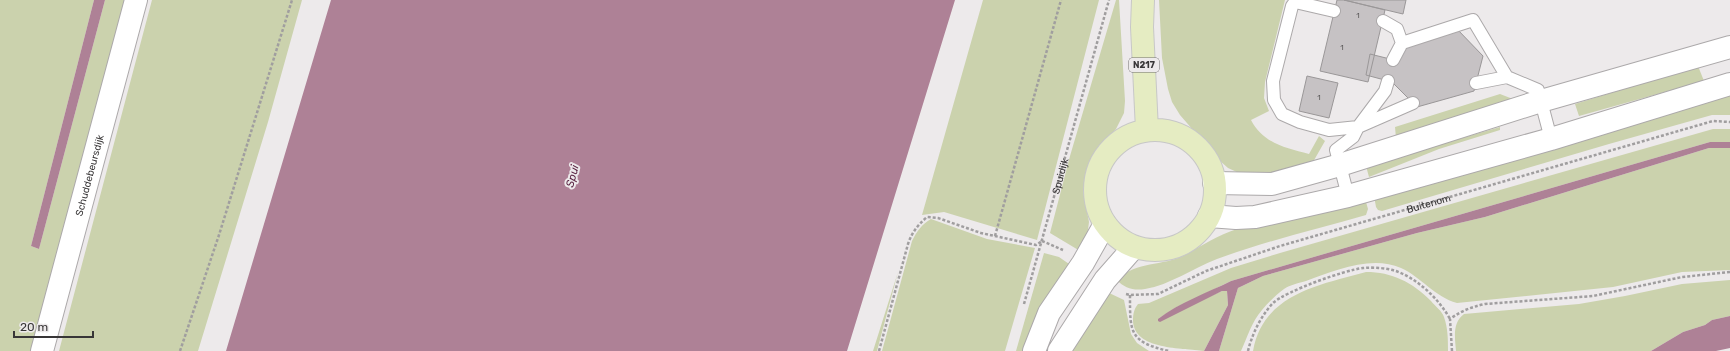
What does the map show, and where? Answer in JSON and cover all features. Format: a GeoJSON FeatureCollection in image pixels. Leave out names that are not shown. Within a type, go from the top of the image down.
{"type":"FeatureCollection","features":[{"type":"Feature","properties":{"kind":"main road","name":"Schuddebeursdijk"},"geometry":{"type":"LineString","coordinates":[[42,351],[136,0]]}},
{"type":"Feature","properties":{"kind":"main road","name":"N217"},"geometry":{"type":"LineString","coordinates":[[1143,0],[1142,27],[1147,130]]}},
{"type":"Feature","properties":{"kind":"main road"},"geometry":{"type":"LineString","coordinates":[[1214,183],[1272,184],[1340,165],[1541,101],[1730,47]]}},
{"type":"Feature","properties":{"kind":"main road"},"geometry":{"type":"LineString","coordinates":[[1209,216],[1236,218],[1255,217],[1348,196],[1550,139],[1730,84]]}},
{"type":"Feature","properties":{"kind":"main road"},"geometry":{"type":"LineString","coordinates":[[1147,130],[1161,130],[1174,133],[1187,139],[1197,147],[1206,158],[1212,170],[1214,183],[1214,200],[1209,216],[1196,234],[1178,246],[1156,250],[1134,247],[1122,241],[1113,233],[1105,224],[1098,210],[1095,195],[1095,180],[1100,165],[1108,152],[1119,142],[1133,134],[1147,130]]}},
{"type":"Feature","properties":{"kind":"main road"},"geometry":{"type":"LineString","coordinates":[[1034,351],[1049,313],[1082,263],[1105,224]]}},
{"type":"Feature","properties":{"kind":"main road"},"geometry":{"type":"LineString","coordinates":[[1059,351],[1087,306],[1116,267],[1134,247]]}},
{"type":"Feature","properties":{"kind":"lane"},"geometry":{"type":"LineString","coordinates":[[1334,11],[1295,2],[1292,6],[1273,81],[1274,100],[1282,114],[1300,122],[1329,130],[1358,127],[1413,103]]}},
{"type":"Feature","properties":{"kind":"lane"},"geometry":{"type":"LineString","coordinates":[[1393,60],[1402,43],[1473,20],[1507,77]]}},
{"type":"Feature","properties":{"kind":"lane"},"geometry":{"type":"LineString","coordinates":[[1383,21],[1397,29],[1402,43]]}},
{"type":"Feature","properties":{"kind":"lane"},"geometry":{"type":"LineString","coordinates":[[1476,83],[1507,77],[1538,90],[1550,139]]}},
{"type":"Feature","properties":{"kind":"lane"},"geometry":{"type":"LineString","coordinates":[[1348,196],[1336,150],[1353,137],[1358,127],[1385,91],[1388,81]]}},
{"type":"Feature","properties":{"kind":"path"},"geometry":{"type":"LineString","coordinates":[[180,351],[292,0]]}},
{"type":"Feature","properties":{"kind":"path"},"geometry":{"type":"LineString","coordinates":[[995,236],[1061,0]]}},
{"type":"Feature","properties":{"kind":"path","name":"Spuidijk"},"geometry":{"type":"LineString","coordinates":[[1024,307],[1065,153],[1109,0]]}},
{"type":"Feature","properties":{"kind":"path","name":"Buitenom"},"geometry":{"type":"LineString","coordinates":[[1155,350],[1139,340],[1130,326],[1130,295],[1158,294],[1206,271],[1280,246],[1713,121],[1730,122]]}},
{"type":"Feature","properties":{"kind":"path"},"geometry":{"type":"LineString","coordinates":[[879,351],[908,244],[912,234],[919,224],[927,217],[938,218],[951,224],[995,236],[1036,244],[1042,240]]}},
{"type":"Feature","properties":{"kind":"path"},"geometry":{"type":"LineString","coordinates":[[1248,351],[1254,334],[1264,314],[1280,298],[1290,292],[1361,268],[1388,269],[1406,276],[1440,303],[1450,319],[1452,351]]}},
{"type":"Feature","properties":{"kind":"path"},"geometry":{"type":"LineString","coordinates":[[1450,319],[1462,311],[1485,304],[1593,296],[1682,277],[1730,272]]}},
{"type":"Feature","properties":{"kind":"path"},"geometry":{"type":"LineString","coordinates":[[1155,350],[1169,351]]}},
{"type":"Feature","properties":{"kind":"green space"},"geometry":{"type":"Polygon","coordinates":[[[0,0],[94,0],[31,246],[39,249],[105,0],[128,0],[34,351],[0,351],[0,0]]]}},
{"type":"Feature","properties":{"kind":"green space"},"geometry":{"type":"Polygon","coordinates":[[[152,0],[302,0],[268,122],[198,351],[59,351],[152,0]]]}},
{"type":"Feature","properties":{"kind":"green space"},"geometry":{"type":"Polygon","coordinates":[[[983,0],[1099,0],[1037,240],[944,212],[922,215],[983,0]]]}},
{"type":"Feature","properties":{"kind":"green space"},"geometry":{"type":"Polygon","coordinates":[[[1116,0],[1119,0],[1125,101],[1124,113],[1116,129],[1094,153],[1087,168],[1083,191],[1089,222],[1087,237],[1080,251],[1050,233],[1070,156],[1116,0]]]}},
{"type":"Feature","properties":{"kind":"green space"},"geometry":{"type":"Polygon","coordinates":[[[1159,0],[1285,0],[1265,82],[1264,98],[1269,111],[1251,120],[1256,128],[1268,139],[1283,147],[1309,154],[1319,136],[1325,141],[1313,162],[1279,173],[1239,173],[1228,168],[1219,160],[1180,115],[1172,102],[1162,58],[1159,0]]]}},
{"type":"Feature","properties":{"kind":"green space"},"geometry":{"type":"Polygon","coordinates":[[[1698,66],[1704,81],[1579,116],[1575,104],[1698,66]]]}},
{"type":"Feature","properties":{"kind":"green space"},"geometry":{"type":"Polygon","coordinates":[[[1500,94],[1518,101],[1396,138],[1395,127],[1500,94]]]}},
{"type":"Feature","properties":{"kind":"green space"},"geometry":{"type":"Polygon","coordinates":[[[1719,96],[1730,96],[1730,115],[1712,115],[1382,211],[1378,210],[1376,207],[1374,196],[1719,96]]]}},
{"type":"Feature","properties":{"kind":"green space"},"geometry":{"type":"Polygon","coordinates":[[[1500,127],[1500,130],[1439,149],[1369,177],[1366,166],[1500,127]]]}},
{"type":"Feature","properties":{"kind":"green space"},"geometry":{"type":"Polygon","coordinates":[[[1713,129],[1730,129],[1730,142],[1710,142],[1231,281],[1175,308],[1158,319],[1222,291],[1227,291],[1228,305],[1204,351],[1161,346],[1142,338],[1135,330],[1133,316],[1138,304],[1149,303],[1231,268],[1713,129]]]}},
{"type":"Feature","properties":{"kind":"green space"},"geometry":{"type":"Polygon","coordinates":[[[1709,148],[1730,148],[1730,270],[1682,272],[1613,287],[1457,303],[1435,292],[1415,276],[1401,268],[1389,264],[1365,264],[1340,269],[1284,289],[1258,314],[1241,351],[1219,351],[1238,288],[1263,276],[1417,233],[1485,217],[1709,148]]]}},
{"type":"Feature","properties":{"kind":"green space"},"geometry":{"type":"Polygon","coordinates":[[[1366,202],[1368,209],[1366,215],[1273,241],[1217,259],[1154,287],[1141,290],[1133,289],[1126,287],[1117,280],[1133,269],[1141,266],[1176,259],[1230,231],[1366,202]]]}},
{"type":"Feature","properties":{"kind":"green space"},"geometry":{"type":"Polygon","coordinates":[[[931,219],[987,239],[1035,248],[1005,351],[882,351],[912,241],[920,228],[931,219]]]}},
{"type":"Feature","properties":{"kind":"green space"},"geometry":{"type":"Polygon","coordinates":[[[1044,253],[1059,257],[1072,266],[1024,351],[1016,351],[1044,253]]]}},
{"type":"Feature","properties":{"kind":"green space"},"geometry":{"type":"Polygon","coordinates":[[[898,272],[877,351],[873,351],[898,272]]]}},
{"type":"Feature","properties":{"kind":"green space"},"geometry":{"type":"Polygon","coordinates":[[[1366,272],[1375,272],[1401,279],[1424,294],[1444,317],[1448,338],[1448,351],[1253,351],[1259,332],[1268,316],[1281,304],[1312,288],[1366,272]]]}},
{"type":"Feature","properties":{"kind":"green space"},"geometry":{"type":"Polygon","coordinates":[[[1730,280],[1730,316],[1712,320],[1705,325],[1683,332],[1651,351],[1456,351],[1456,326],[1464,314],[1579,304],[1682,284],[1730,280]]]}},
{"type":"Feature","properties":{"kind":"green space"},"geometry":{"type":"Polygon","coordinates":[[[1107,292],[1124,300],[1131,334],[1137,343],[1149,351],[1067,351],[1107,292]]]}},
{"type":"Feature","properties":{"kind":"water"},"geometry":{"type":"Polygon","coordinates":[[[94,0],[105,0],[39,249],[31,246],[94,0]]]}},
{"type":"Feature","properties":{"kind":"water","name":"Spui"},"geometry":{"type":"Polygon","coordinates":[[[331,0],[955,0],[847,351],[226,351],[331,0]]]}},
{"type":"Feature","properties":{"kind":"water"},"geometry":{"type":"Polygon","coordinates":[[[1710,142],[1730,142],[1730,148],[1709,148],[1485,217],[1417,233],[1263,276],[1238,288],[1219,351],[1204,351],[1228,305],[1227,291],[1222,291],[1160,322],[1158,321],[1158,319],[1175,308],[1231,281],[1710,142]]]}},
{"type":"Feature","properties":{"kind":"water"},"geometry":{"type":"Polygon","coordinates":[[[1730,316],[1730,348],[1716,351],[1651,351],[1683,332],[1705,325],[1712,320],[1730,316]]]}},
{"type":"Feature","properties":{"kind":"building"},"geometry":{"type":"Polygon","coordinates":[[[1337,0],[1344,0],[1385,10],[1368,82],[1320,71],[1337,0]]]}},
{"type":"Feature","properties":{"kind":"building"},"geometry":{"type":"Polygon","coordinates":[[[1344,0],[1406,0],[1403,14],[1344,0]]]}},
{"type":"Feature","properties":{"kind":"building"},"geometry":{"type":"Polygon","coordinates":[[[1457,29],[1483,56],[1474,91],[1417,107],[1392,82],[1366,75],[1370,54],[1398,61],[1403,46],[1457,29]]]}},
{"type":"Feature","properties":{"kind":"building"},"geometry":{"type":"Polygon","coordinates":[[[1307,76],[1338,83],[1329,118],[1299,111],[1307,76]]]}}]}
